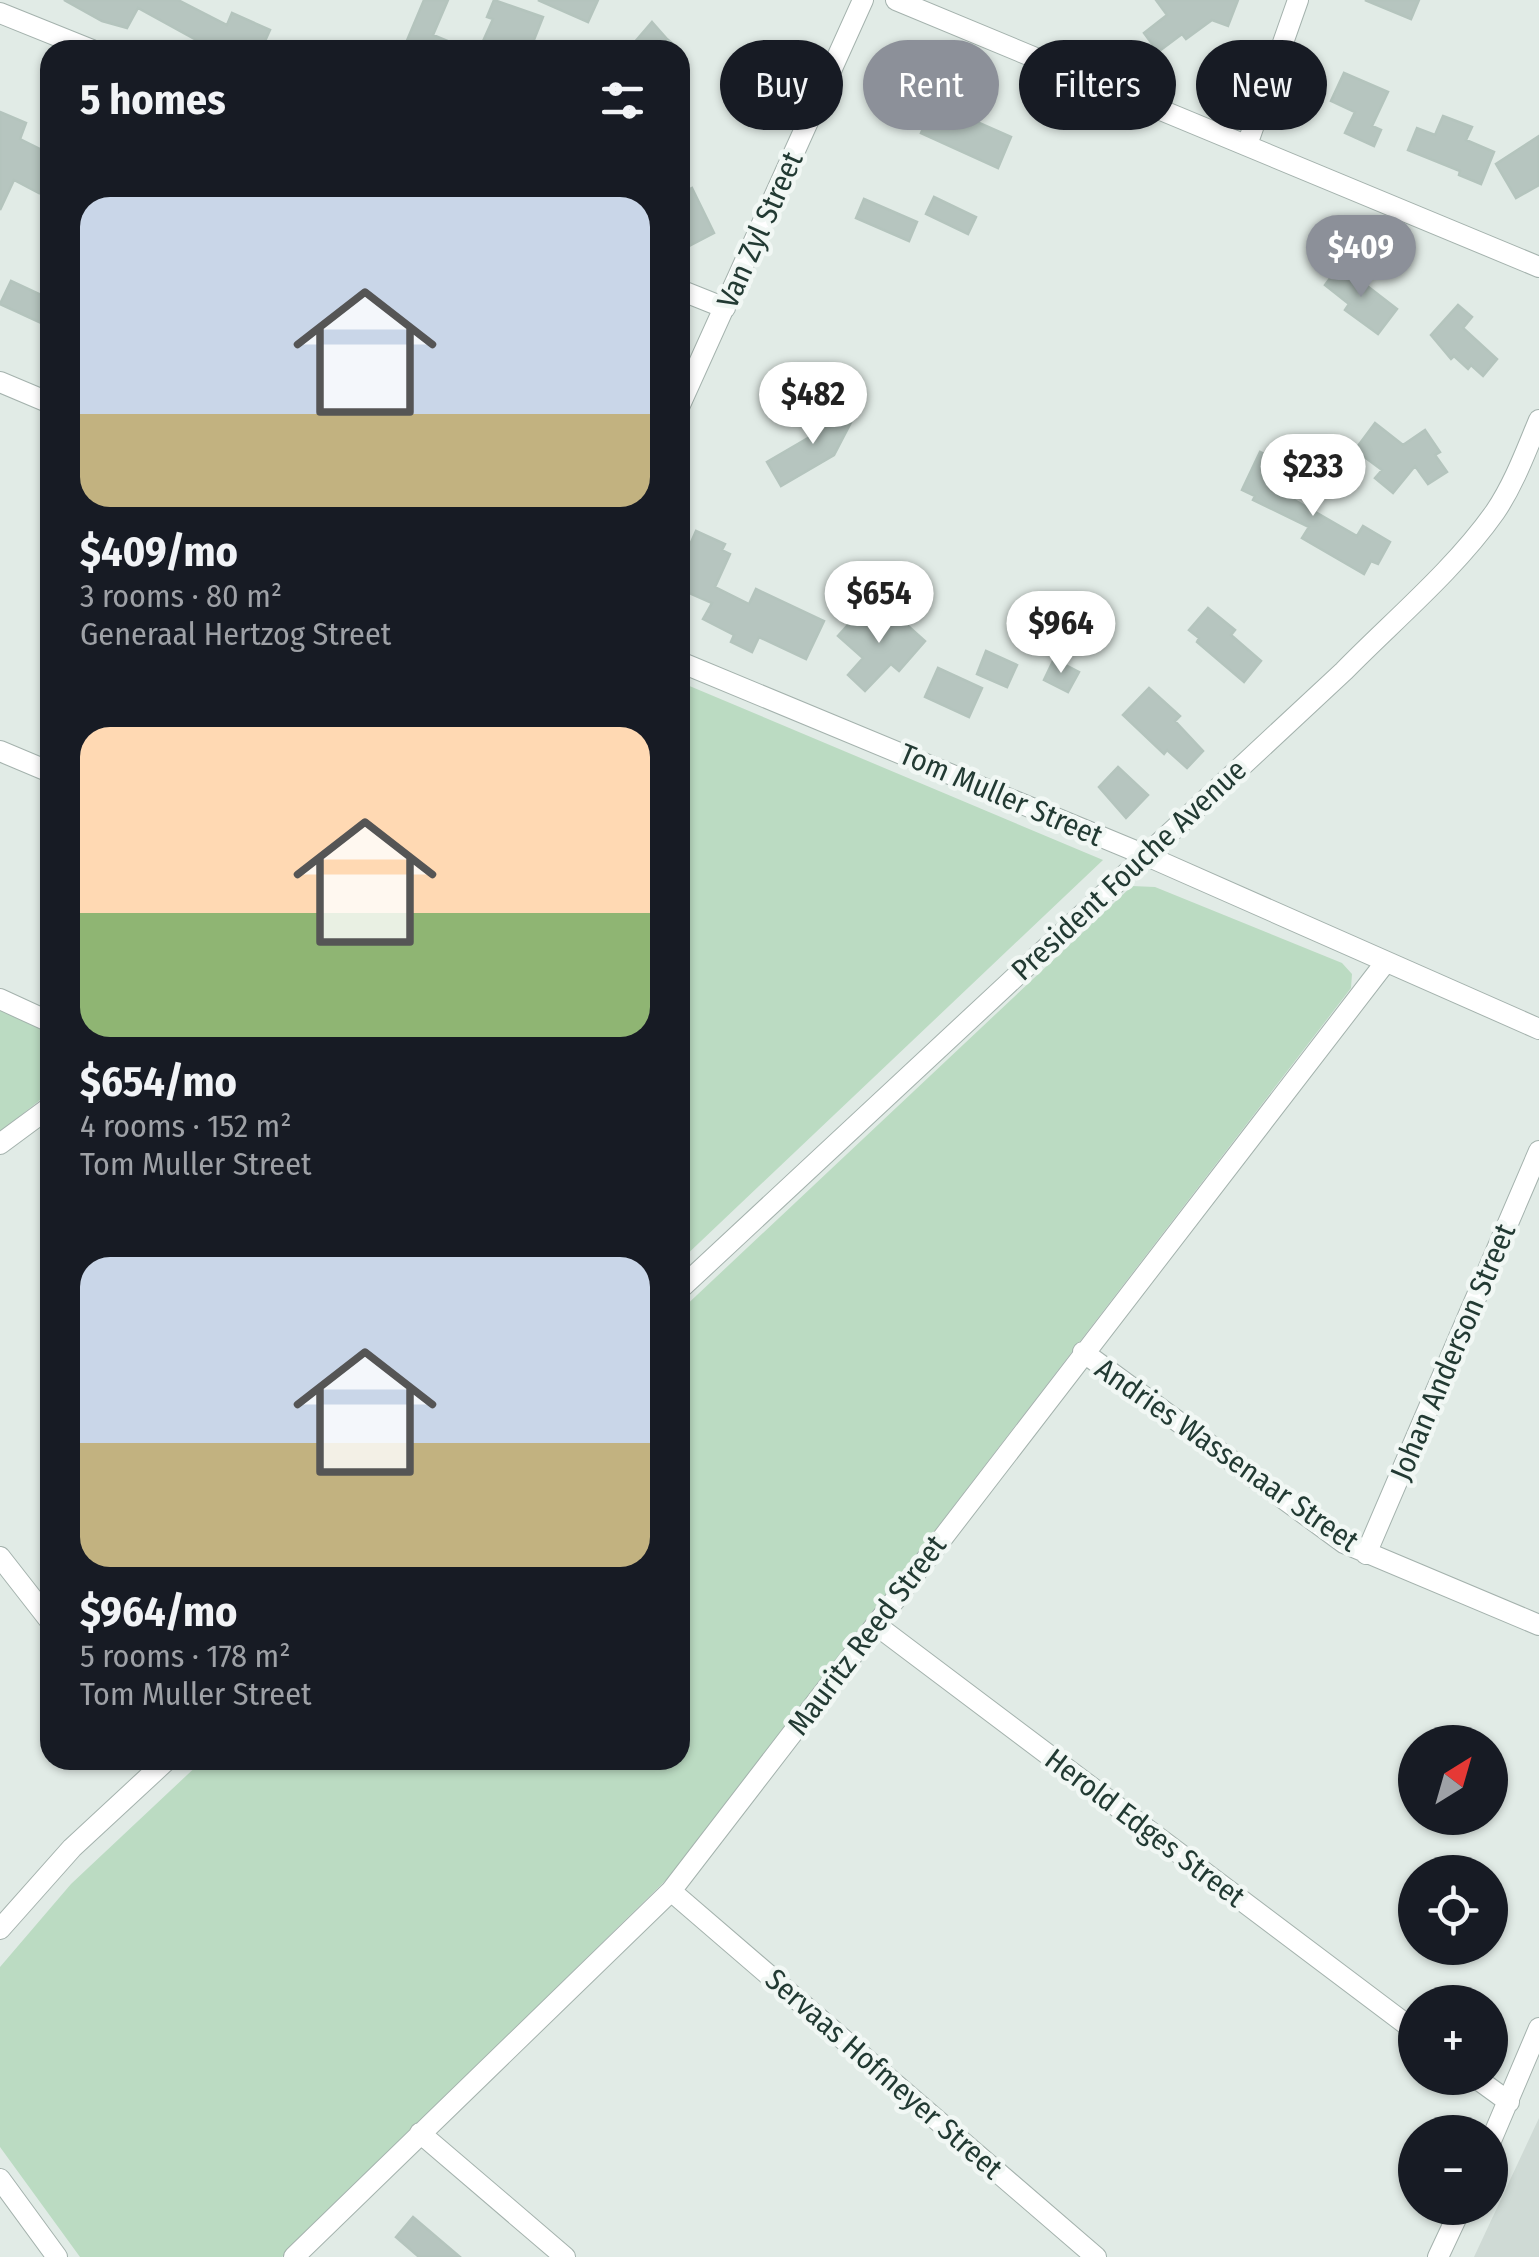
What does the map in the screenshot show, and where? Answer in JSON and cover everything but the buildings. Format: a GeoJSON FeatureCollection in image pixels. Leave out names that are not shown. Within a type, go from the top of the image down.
{"type":"FeatureCollection","features":[{"type":"Feature","properties":{"kind":"street","name":"Van Zyl Street"},"geometry":{"type":"LineString","coordinates":[[690,383],[863,0]]}},
{"type":"Feature","properties":{"kind":"street"},"geometry":{"type":"LineString","coordinates":[[896,0],[1539,267]]}},
{"type":"Feature","properties":{"kind":"street"},"geometry":{"type":"LineString","coordinates":[[1247,146],[1298,0]]}},
{"type":"Feature","properties":{"kind":"street"},"geometry":{"type":"LineString","coordinates":[[0,13],[67,40]]}},
{"type":"Feature","properties":{"kind":"street"},"geometry":{"type":"LineString","coordinates":[[690,294],[725,308]]}},
{"type":"Feature","properties":{"kind":"street"},"geometry":{"type":"LineString","coordinates":[[0,382],[40,399]]}},
{"type":"Feature","properties":{"kind":"street","name":"President Fouche Avenue"},"geometry":{"type":"LineString","coordinates":[[690,1280],[1344,671],[1482,530],[1508,490],[1539,420]]}},
{"type":"Feature","properties":{"kind":"street","name":"Tom Muller Street"},"geometry":{"type":"LineString","coordinates":[[690,666],[1145,855],[1539,1029]]}},
{"type":"Feature","properties":{"kind":"street"},"geometry":{"type":"LineString","coordinates":[[0,751],[40,768]]}},
{"type":"Feature","properties":{"kind":"street","name":"Mauritz Reed Street"},"geometry":{"type":"LineString","coordinates":[[294,2257],[671,1891],[1385,963]]}},
{"type":"Feature","properties":{"kind":"street"},"geometry":{"type":"LineString","coordinates":[[0,999],[40,1017]]}},
{"type":"Feature","properties":{"kind":"street"},"geometry":{"type":"LineString","coordinates":[[0,1144],[40,1117]]}},
{"type":"Feature","properties":{"kind":"street","name":"Johan Anderson Street"},"geometry":{"type":"LineString","coordinates":[[1366,1554],[1539,1151]]}},
{"type":"Feature","properties":{"kind":"street","name":"Andries Wassenaar Street"},"geometry":{"type":"LineString","coordinates":[[1083,1352],[1320,1528],[1366,1554],[1539,1626]]}},
{"type":"Feature","properties":{"kind":"street"},"geometry":{"type":"LineString","coordinates":[[0,1558],[40,1608]]}},
{"type":"Feature","properties":{"kind":"street","name":"Herold Edges Street"},"geometry":{"type":"LineString","coordinates":[[876,1625],[1398,2019]]}},
{"type":"Feature","properties":{"kind":"street"},"geometry":{"type":"LineString","coordinates":[[0,1930],[72,1848],[154,1770]]}},
{"type":"Feature","properties":{"kind":"street","name":"Servaas Hofmeyer Street"},"geometry":{"type":"LineString","coordinates":[[671,1891],[1096,2257]]}},
{"type":"Feature","properties":{"kind":"street"},"geometry":{"type":"LineString","coordinates":[[1503,2115],[1539,2028]]}},
{"type":"Feature","properties":{"kind":"street"},"geometry":{"type":"LineString","coordinates":[[1499,2095],[1509,2102]]}},
{"type":"Feature","properties":{"kind":"street"},"geometry":{"type":"LineString","coordinates":[[420,2132],[565,2257]]}},
{"type":"Feature","properties":{"kind":"street"},"geometry":{"type":"LineString","coordinates":[[0,2179],[58,2257]]}},
{"type":"Feature","properties":{"kind":"street"},"geometry":{"type":"LineString","coordinates":[[1438,2257],[1453,2225]]}},
{"type":"Feature","properties":{"kind":"shaded area"},"geometry":{"type":"Polygon","coordinates":[[[1539,2118],[1539,2257],[1474,2257],[1489,2225],[1508,2225],[1508,2184],[1539,2118]]]}},
{"type":"Feature","properties":{"kind":"green space"},"geometry":{"type":"Polygon","coordinates":[[[690,686],[1103,860],[690,1252],[690,686]]]}},
{"type":"Feature","properties":{"kind":"green space"},"geometry":{"type":"Polygon","coordinates":[[[1132,886],[1155,887],[1342,963],[1352,974],[1351,988],[669,1877],[282,2257],[80,2257],[0,2147],[0,1967],[71,1884],[192,1770],[690,1770],[690,1302],[1132,886]]]}},
{"type":"Feature","properties":{"kind":"green space"},"geometry":{"type":"Polygon","coordinates":[[[0,1009],[40,1028],[40,1100],[0,1132],[0,1009]]]}}]}
